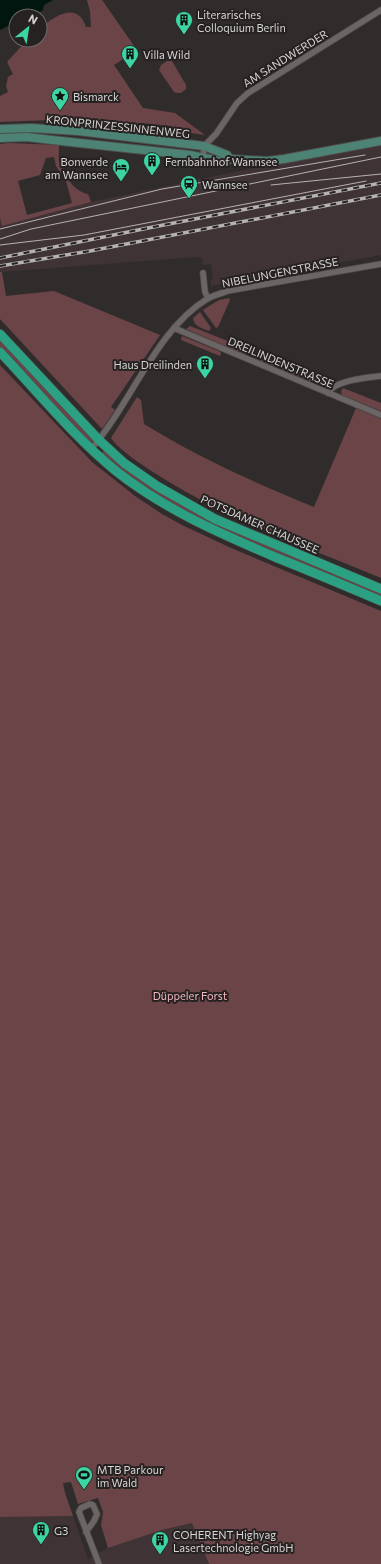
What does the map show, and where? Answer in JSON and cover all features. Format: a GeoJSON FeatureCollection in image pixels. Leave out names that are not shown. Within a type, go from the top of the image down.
{"type":"FeatureCollection","features":[{"type":"Feature","properties":{"kind":"main road","name":"KRONPRINZESSINNENWEG"},"geometry":{"type":"LineString","coordinates":[[0,129],[53,129],[204,146],[226,155],[230,159]]}},
{"type":"Feature","properties":{"kind":"main road"},"geometry":{"type":"LineString","coordinates":[[52,140],[53,129]]}},
{"type":"Feature","properties":{"kind":"main road","name":"KRONPRINZESSINNENWEG"},"geometry":{"type":"LineString","coordinates":[[0,138],[21,137],[52,140],[202,157],[224,162],[230,159],[266,161],[284,159],[381,141]]}},
{"type":"Feature","properties":{"kind":"main road","name":"POTSDAMER CHAUSSEE"},"geometry":{"type":"LineString","coordinates":[[0,334],[99,440],[124,463],[148,480],[196,510],[230,526],[381,589]]}},
{"type":"Feature","properties":{"kind":"main road","name":"POTSDAMER CHAUSSEE"},"geometry":{"type":"LineString","coordinates":[[0,352],[91,449],[141,489],[188,518],[227,537],[381,601]]}},
{"type":"Feature","properties":{"kind":"street","name":"AM SANDWERDER"},"geometry":{"type":"LineString","coordinates":[[204,146],[216,134],[237,103],[248,93],[381,10]]}},
{"type":"Feature","properties":{"kind":"street"},"geometry":{"type":"LineString","coordinates":[[202,157],[204,146]]}},
{"type":"Feature","properties":{"kind":"street","name":"NIBELUNGENSTRASSE"},"geometry":{"type":"LineString","coordinates":[[91,449],[99,440],[167,335],[185,316],[208,298],[227,292],[381,264]]}},
{"type":"Feature","properties":{"kind":"street"},"geometry":{"type":"LineString","coordinates":[[203,273],[205,292],[208,298]]}},
{"type":"Feature","properties":{"kind":"street","name":"DREILINDENSTRASSE"},"geometry":{"type":"LineString","coordinates":[[174,328],[381,415]]}},
{"type":"Feature","properties":{"kind":"street"},"geometry":{"type":"LineString","coordinates":[[328,393],[330,389],[342,383],[381,376]]}},
{"type":"Feature","properties":{"kind":"street"},"geometry":{"type":"LineString","coordinates":[[86,1532],[97,1514],[93,1505],[90,1504],[81,1508],[79,1512],[86,1532],[99,1564]]}},
{"type":"Feature","properties":{"kind":"shaded area"},"geometry":{"type":"Polygon","coordinates":[[[0,0],[53,0],[44,5],[43,8],[8,8],[8,26],[0,30],[0,0]]]}},
{"type":"Feature","properties":{"kind":"shaded area"},"geometry":{"type":"Polygon","coordinates":[[[381,146],[381,255],[211,286],[213,277],[211,264],[203,265],[202,258],[197,257],[0,272],[0,218],[2,226],[91,202],[234,172],[381,146]]]}},
{"type":"Feature","properties":{"kind":"shaded area"},"geometry":{"type":"Polygon","coordinates":[[[73,1516],[88,1559],[108,1548],[162,1530],[192,1523],[209,1564],[0,1564],[0,1517],[73,1516]]]}},
{"type":"Feature","properties":{"kind":"green space"},"geometry":{"type":"Polygon","coordinates":[[[87,0],[102,0],[137,50],[114,65],[143,108],[175,113],[205,135],[170,130],[170,126],[142,123],[114,126],[52,120],[0,122],[0,96],[8,92],[6,86],[8,77],[13,74],[7,62],[20,48],[48,48],[48,22],[64,13],[77,14],[82,19],[86,27],[91,27],[90,11],[87,0]]]}},
{"type":"Feature","properties":{"kind":"green space"},"geometry":{"type":"Polygon","coordinates":[[[167,61],[172,61],[186,85],[186,89],[181,93],[174,92],[159,70],[161,65],[167,61]]]}},
{"type":"Feature","properties":{"kind":"green space"},"geometry":{"type":"Polygon","coordinates":[[[0,144],[59,145],[59,163],[65,174],[75,187],[83,193],[88,194],[91,202],[2,226],[0,218],[0,144]],[[54,157],[46,158],[40,175],[18,181],[27,215],[72,203],[66,181],[56,166],[54,157]]]}},
{"type":"Feature","properties":{"kind":"green space"},"geometry":{"type":"Polygon","coordinates":[[[0,272],[2,272],[6,296],[54,291],[160,335],[111,407],[115,410],[102,429],[0,319],[0,272]]]}},
{"type":"Feature","properties":{"kind":"green space"},"geometry":{"type":"Polygon","coordinates":[[[229,298],[230,300],[218,327],[216,328],[203,310],[219,300],[229,298]]]}},
{"type":"Feature","properties":{"kind":"green space"},"geometry":{"type":"Polygon","coordinates":[[[200,312],[211,328],[209,331],[199,327],[194,321],[193,318],[200,312]]]}},
{"type":"Feature","properties":{"kind":"green space"},"geometry":{"type":"Polygon","coordinates":[[[190,326],[248,349],[246,355],[186,329],[190,326]]]}},
{"type":"Feature","properties":{"kind":"green space"},"geometry":{"type":"Polygon","coordinates":[[[182,336],[221,352],[220,356],[181,340],[182,336]]]}},
{"type":"Feature","properties":{"kind":"green space"},"geometry":{"type":"Polygon","coordinates":[[[0,337],[94,439],[90,444],[0,348],[0,337]]]}},
{"type":"Feature","properties":{"kind":"green space"},"geometry":{"type":"Polygon","coordinates":[[[254,352],[332,383],[325,385],[314,383],[252,357],[254,352]]]}},
{"type":"Feature","properties":{"kind":"green space","name":"Düppeler Forst"},"geometry":{"type":"Polygon","coordinates":[[[0,365],[92,462],[135,496],[162,514],[231,548],[381,611],[381,1564],[209,1564],[192,1523],[162,1530],[108,1548],[101,1525],[103,1512],[98,1498],[78,1504],[71,1482],[63,1483],[73,1516],[0,1517],[0,365]]]}},
{"type":"Feature","properties":{"kind":"green space"},"geometry":{"type":"Polygon","coordinates":[[[343,388],[381,403],[381,411],[342,395],[341,391],[343,388]]]}},
{"type":"Feature","properties":{"kind":"green space"},"geometry":{"type":"Polygon","coordinates":[[[137,397],[141,400],[144,424],[185,448],[227,469],[314,507],[356,408],[381,419],[381,578],[294,543],[236,517],[180,488],[130,456],[111,438],[137,397]]]}},
{"type":"Feature","properties":{"kind":"green space"},"geometry":{"type":"Polygon","coordinates":[[[105,449],[157,490],[381,592],[381,597],[218,530],[145,488],[101,454],[105,449]]]}},
{"type":"Feature","properties":{"kind":"tram line"},"geometry":{"type":"LineString","coordinates":[[0,229],[162,189],[365,155]]}},
{"type":"Feature","properties":{"kind":"tram line"},"geometry":{"type":"LineString","coordinates":[[0,239],[31,229],[381,157]]}},
{"type":"Feature","properties":{"kind":"tram line"},"geometry":{"type":"LineString","coordinates":[[271,185],[381,174]]}},
{"type":"Feature","properties":{"kind":"tram line"},"geometry":{"type":"LineString","coordinates":[[0,245],[84,235],[366,181]]}},
{"type":"Feature","properties":{"kind":"railway"},"geometry":{"type":"LineString","coordinates":[[0,258],[381,183]]}},
{"type":"Feature","properties":{"kind":"railway"},"geometry":{"type":"LineString","coordinates":[[0,266],[90,251],[381,195]]}},
{"type":"Feature","properties":{"kind":"place","name":"Literarisches Colloquium Berlin"},"geometry":{"type":"Point","coordinates":[184,35]}},
{"type":"Feature","properties":{"kind":"place","name":"Villa Wild"},"geometry":{"type":"Point","coordinates":[130,69]}},
{"type":"Feature","properties":{"kind":"place","name":"Bismarck"},"geometry":{"type":"Point","coordinates":[60,111]}},
{"type":"Feature","properties":{"kind":"place","name":"Fernbahnhof Wannsee"},"geometry":{"type":"Point","coordinates":[152,176]}},
{"type":"Feature","properties":{"kind":"place","name":"Bonverde am Wannsee"},"geometry":{"type":"Point","coordinates":[121,182]}},
{"type":"Feature","properties":{"kind":"place","name":"Wannsee"},"geometry":{"type":"Point","coordinates":[189,199]}},
{"type":"Feature","properties":{"kind":"place","name":"Haus Dreilinden"},"geometry":{"type":"Point","coordinates":[205,379]}},
{"type":"Feature","properties":{"kind":"place","name":"MTB Parkour im Wald"},"geometry":{"type":"Point","coordinates":[84,1490]}},
{"type":"Feature","properties":{"kind":"place","name":"G3"},"geometry":{"type":"Point","coordinates":[41,1545]}},
{"type":"Feature","properties":{"kind":"place","name":"COHERENT Highyag Lasertechnologie GmbH"},"geometry":{"type":"Point","coordinates":[160,1555]}}]}
